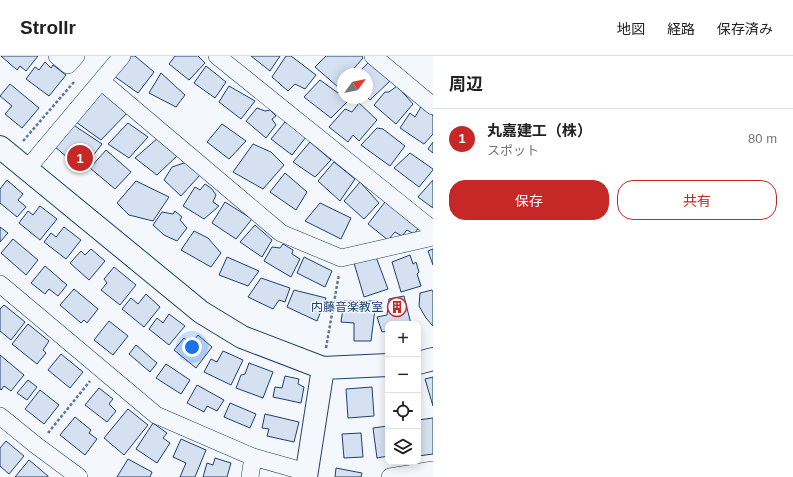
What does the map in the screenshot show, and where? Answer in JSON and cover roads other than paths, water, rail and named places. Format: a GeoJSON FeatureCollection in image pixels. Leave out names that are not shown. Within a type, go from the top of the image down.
{"type":"FeatureCollection","features":[{"type":"Feature","properties":{"kind":"street"},"geometry":{"type":"LineString","coordinates":[[57,56],[68,65],[76,56]]}},
{"type":"Feature","properties":{"kind":"street"},"geometry":{"type":"LineString","coordinates":[[27,169],[122,56]]}},
{"type":"Feature","properties":{"kind":"street"},"geometry":{"type":"LineString","coordinates":[[217,56],[433,230]]}},
{"type":"Feature","properties":{"kind":"street"},"geometry":{"type":"LineString","coordinates":[[373,56],[433,106]]}},
{"type":"Feature","properties":{"kind":"street"},"geometry":{"type":"LineString","coordinates":[[101,81],[281,233],[341,258],[433,237]]}},
{"type":"Feature","properties":{"kind":"street"},"geometry":{"type":"LineString","coordinates":[[10,145],[27,169],[201,312],[242,337],[324,358],[385,366]]}},
{"type":"Feature","properties":{"kind":"street"},"geometry":{"type":"LineString","coordinates":[[0,284],[156,415],[253,456],[306,474],[324,358]]}},
{"type":"Feature","properties":{"kind":"street"},"geometry":{"type":"LineString","coordinates":[[421,362],[433,359]]}},
{"type":"Feature","properties":{"kind":"street"},"geometry":{"type":"LineString","coordinates":[[0,416],[79,477]]}},
{"type":"Feature","properties":{"kind":"street"},"geometry":{"type":"LineString","coordinates":[[250,477],[253,456]]}},
{"type":"Feature","properties":{"kind":"street"},"geometry":{"type":"LineString","coordinates":[[390,477],[433,470]]}},
{"type":"Feature","properties":{"kind":"place","name":"丸嘉建工（株）"},"geometry":{"type":"Point","coordinates":[80,158]}},
{"type":"Feature","properties":{"kind":"place","name":"内藤音楽教室"},"geometry":{"type":"Point","coordinates":[397,307]}}]}
